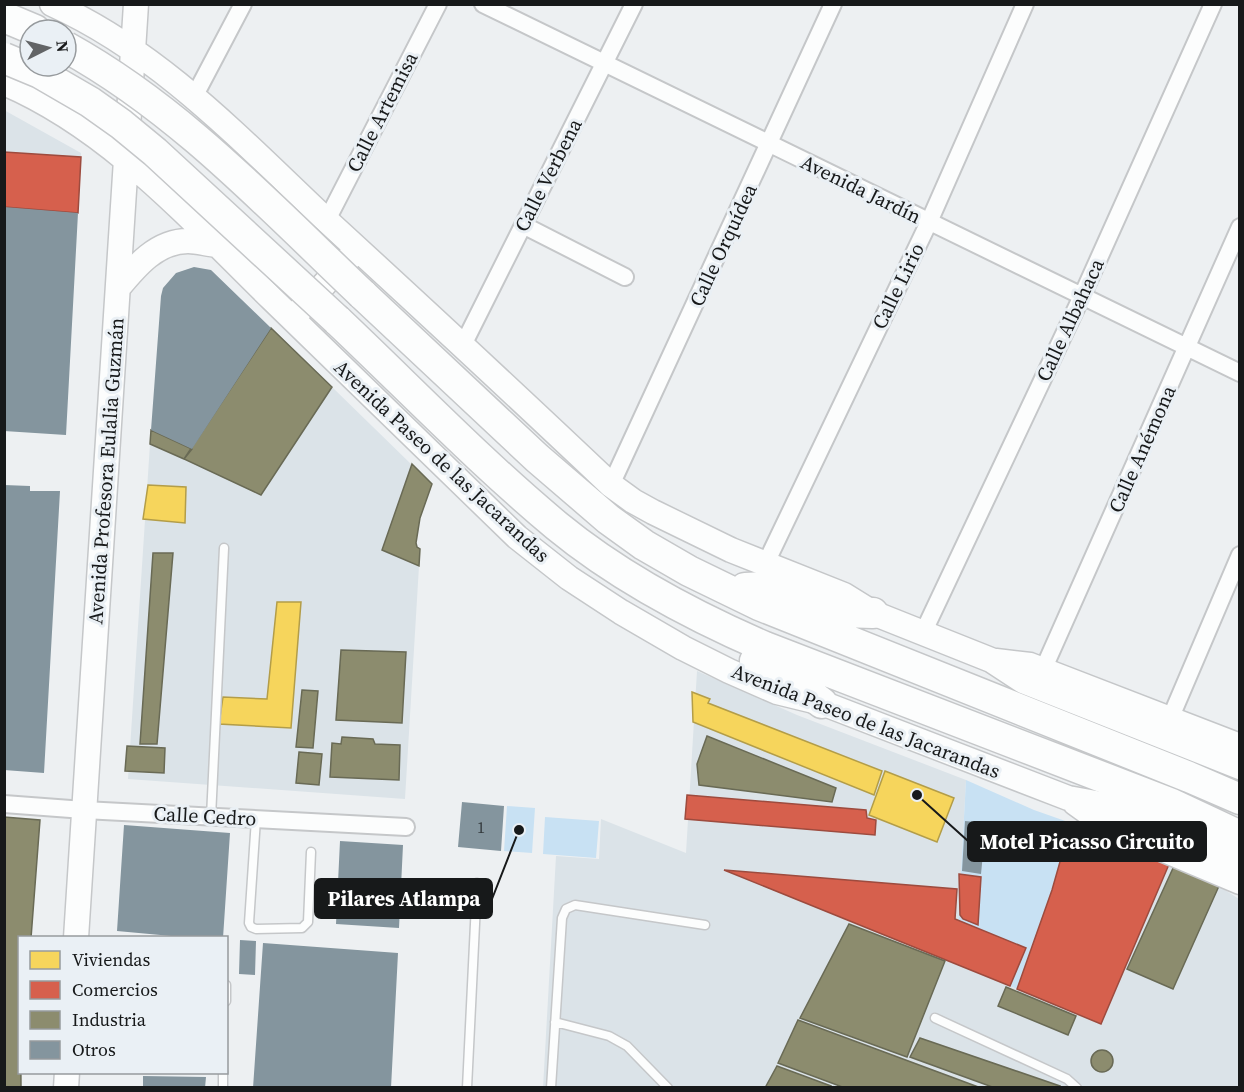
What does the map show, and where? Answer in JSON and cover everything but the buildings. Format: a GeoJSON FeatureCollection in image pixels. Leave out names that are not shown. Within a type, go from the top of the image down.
{"type":"FeatureCollection","features":[{"type":"Feature","properties":{"kind":"highway"},"geometry":{"type":"LineString","coordinates":[[4,17],[18,23]]}},
{"type":"Feature","properties":{"kind":"highway"},"geometry":{"type":"LineString","coordinates":[[78,54],[165,111],[204,143],[537,458],[608,519],[644,544],[723,590],[1239,799]]}},
{"type":"Feature","properties":{"kind":"highway"},"geometry":{"type":"LineString","coordinates":[[4,58],[40,73],[122,124],[337,320],[558,527],[597,556],[676,606],[765,647],[1172,804],[1239,836]]}},
{"type":"Feature","properties":{"kind":"highway"},"geometry":{"type":"LineString","coordinates":[[723,590],[767,587],[841,612],[873,613]]}},
{"type":"Feature","properties":{"kind":"highway"},"geometry":{"type":"LineString","coordinates":[[712,624],[739,653],[789,678],[822,703]]}},
{"type":"Feature","properties":{"kind":"main road"},"geometry":{"type":"LineString","coordinates":[[52,4],[79,16],[132,50],[194,97],[463,345],[610,485],[633,501],[765,565],[844,595],[873,613],[1033,676],[1239,767]]}},
{"type":"Feature","properties":{"kind":"main road","name":"Avenida Profesora Eulalia Guzmán"},"geometry":{"type":"LineString","coordinates":[[76,936],[136,4]]}},
{"type":"Feature","properties":{"kind":"main road","name":"Avenida Paseo de las Jacarandas"},"geometry":{"type":"LineString","coordinates":[[4,83],[58,110],[96,136],[126,161],[217,245],[517,537],[569,578],[621,612],[702,657],[777,692],[822,703],[1068,798],[1113,806],[1239,863]]}},
{"type":"Feature","properties":{"kind":"main road"},"geometry":{"type":"LineString","coordinates":[[118,288],[135,267],[161,248],[188,241],[217,245]]}},
{"type":"Feature","properties":{"kind":"main road"},"geometry":{"type":"LineString","coordinates":[[292,319],[358,249]]}},
{"type":"Feature","properties":{"kind":"main road"},"geometry":{"type":"LineString","coordinates":[[1033,676],[1170,719],[1239,747]]}},
{"type":"Feature","properties":{"kind":"main road"},"geometry":{"type":"LineString","coordinates":[[1068,798],[1107,826],[1239,882]]}},
{"type":"Feature","properties":{"kind":"street"},"geometry":{"type":"LineString","coordinates":[[194,97],[243,4]]}},
{"type":"Feature","properties":{"kind":"street","name":"Calle Artemisa"},"geometry":{"type":"LineString","coordinates":[[327,220],[438,4]]}},
{"type":"Feature","properties":{"kind":"street","name":"Avenida Jardín"},"geometry":{"type":"LineString","coordinates":[[483,4],[1239,373]]}},
{"type":"Feature","properties":{"kind":"street","name":"Calle Verbena"},"geometry":{"type":"LineString","coordinates":[[463,345],[634,4]]}},
{"type":"Feature","properties":{"kind":"street","name":"Calle Orquídea"},"geometry":{"type":"LineString","coordinates":[[610,485],[833,4]]}},
{"type":"Feature","properties":{"kind":"street","name":"Calle Lirio"},"geometry":{"type":"LineString","coordinates":[[765,565],[928,222],[1025,4]]}},
{"type":"Feature","properties":{"kind":"street","name":"Calle Albahaca"},"geometry":{"type":"LineString","coordinates":[[923,633],[1082,296],[1213,4]]}},
{"type":"Feature","properties":{"kind":"street"},"geometry":{"type":"LineString","coordinates":[[523,225],[625,277]]}},
{"type":"Feature","properties":{"kind":"street","name":"Calle Anémona"},"geometry":{"type":"LineString","coordinates":[[1033,676],[1187,347],[1239,227]]}},
{"type":"Feature","properties":{"kind":"street"},"geometry":{"type":"LineString","coordinates":[[1170,719],[1239,555]]}},
{"type":"Feature","properties":{"kind":"street","name":"Calle Cedro"},"geometry":{"type":"LineString","coordinates":[[4,804],[406,827]]}},
{"type":"Feature","properties":{"kind":"lane"},"geometry":{"type":"LineString","coordinates":[[211,817],[224,548]]}},
{"type":"Feature","properties":{"kind":"lane"},"geometry":{"type":"LineString","coordinates":[[256,819],[249,922],[251,927],[256,929],[306,926],[311,852]]}},
{"type":"Feature","properties":{"kind":"lane"},"geometry":{"type":"LineString","coordinates":[[467,1088],[477,884]]}},
{"type":"Feature","properties":{"kind":"lane"},"geometry":{"type":"LineString","coordinates":[[551,1088],[562,918],[566,909],[575,905],[705,925]]}},
{"type":"Feature","properties":{"kind":"lane"},"geometry":{"type":"LineString","coordinates":[[935,1018],[1068,1079],[1077,1088]]}},
{"type":"Feature","properties":{"kind":"lane"},"geometry":{"type":"LineString","coordinates":[[555,1022],[609,1036],[627,1046],[668,1088]]}},
{"type":"Feature","properties":{"kind":"shaded area"},"geometry":{"type":"Polygon","coordinates":[[[4,110],[81,153],[81,157],[5,152],[4,110]]]}},
{"type":"Feature","properties":{"kind":"shaded area"},"geometry":{"type":"Polygon","coordinates":[[[332,387],[412,465],[382,550],[419,566],[405,799],[128,779],[150,444],[261,494],[332,387]]]}},
{"type":"Feature","properties":{"kind":"shaded area"},"geometry":{"type":"Polygon","coordinates":[[[697,671],[797,715],[966,780],[956,964],[1101,1024],[1170,862],[1217,885],[1239,899],[1239,1087],[543,1088],[556,856],[599,859],[601,819],[686,853],[697,671]]]}},
{"type":"Feature","properties":{"kind":"shaded area"},"geometry":{"type":"Polygon","coordinates":[[[966,780],[1034,810],[1071,823],[1052,890],[1017,989],[956,964],[966,780]]]}},
{"type":"Feature","properties":{"kind":"shaded area"},"geometry":{"type":"Polygon","coordinates":[[[507,806],[535,808],[532,853],[504,851],[507,806]]]}},
{"type":"Feature","properties":{"kind":"shaded area"},"geometry":{"type":"Polygon","coordinates":[[[545,817],[599,821],[596,858],[543,854],[545,817]]]}},
{"type":"Feature","properties":{"kind":"place","name":"Motel Picasso Circuito"},"geometry":{"type":"Point","coordinates":[917,795]}},
{"type":"Feature","properties":{"kind":"place","name":"Pilares Atlampa"},"geometry":{"type":"Point","coordinates":[519,830]}}]}
